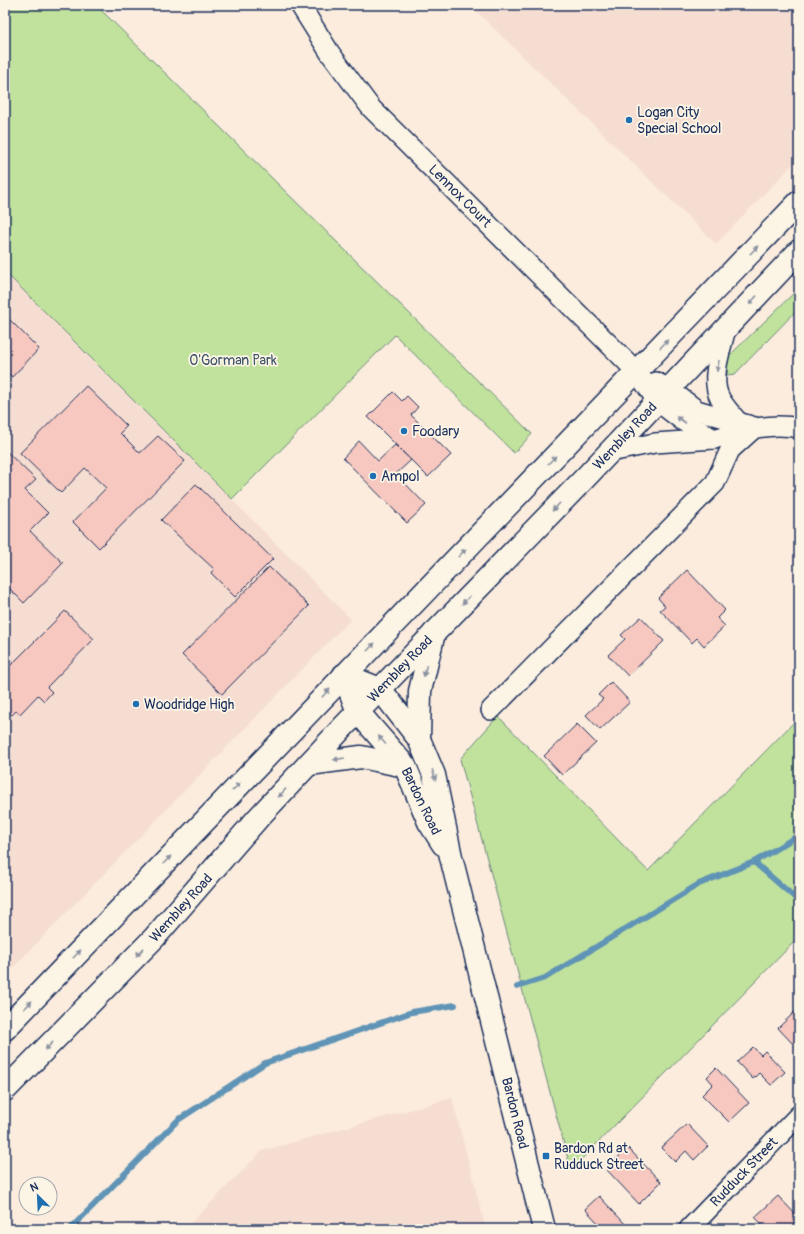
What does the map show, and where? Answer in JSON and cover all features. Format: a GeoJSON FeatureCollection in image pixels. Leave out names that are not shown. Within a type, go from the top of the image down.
{"type":"FeatureCollection","features":[{"type":"Feature","properties":{"kind":"main road"},"geometry":{"type":"LineString","coordinates":[[5,1028],[799,202]]}},
{"type":"Feature","properties":{"kind":"main road","name":"Wembley Road"},"geometry":{"type":"LineString","coordinates":[[5,1090],[154,938],[258,818],[380,689],[610,452],[799,251]]}},
{"type":"Feature","properties":{"kind":"main road"},"geometry":{"type":"LineString","coordinates":[[419,739],[420,691],[434,633]]}},
{"type":"Feature","properties":{"kind":"main road"},"geometry":{"type":"LineString","coordinates":[[344,675],[380,689]]}},
{"type":"Feature","properties":{"kind":"main road","name":"Bardon Road"},"geometry":{"type":"LineString","coordinates":[[344,675],[358,712],[405,766],[429,822],[451,857]]}},
{"type":"Feature","properties":{"kind":"main road","name":"Bardon Road"},"geometry":{"type":"LineString","coordinates":[[380,689],[419,739],[434,775],[451,857],[544,1229]]}},
{"type":"Feature","properties":{"kind":"main road"},"geometry":{"type":"LineString","coordinates":[[309,764],[361,757],[405,766]]}},
{"type":"Feature","properties":{"kind":"street","name":"Lennox Court"},"geometry":{"type":"LineString","coordinates":[[300,5],[330,52],[371,108],[637,372],[663,395]]}},
{"type":"Feature","properties":{"kind":"street"},"geometry":{"type":"LineString","coordinates":[[726,328],[718,367],[717,393],[725,407],[747,424]]}},
{"type":"Feature","properties":{"kind":"street"},"geometry":{"type":"LineString","coordinates":[[663,395],[696,410],[747,424],[799,428]]}},
{"type":"Feature","properties":{"kind":"street"},"geometry":{"type":"LineString","coordinates":[[663,395],[682,421],[714,439]]}},
{"type":"Feature","properties":{"kind":"street"},"geometry":{"type":"LineString","coordinates":[[610,452],[655,443],[714,439],[747,424]]}},
{"type":"Feature","properties":{"kind":"street"},"geometry":{"type":"LineString","coordinates":[[490,710],[715,483],[730,450],[747,424]]}},
{"type":"Feature","properties":{"kind":"street","name":"Rudduck Street"},"geometry":{"type":"LineString","coordinates":[[689,1229],[799,1115]]}},
{"type":"Feature","properties":{"kind":"shaded area"},"geometry":{"type":"Polygon","coordinates":[[[470,5],[799,5],[799,158],[716,244],[470,5]]]}},
{"type":"Feature","properties":{"kind":"shaded area","name":"Woodridge High"},"geometry":{"type":"Polygon","coordinates":[[[5,272],[351,619],[5,976],[5,272]]]}},
{"type":"Feature","properties":{"kind":"shaded area"},"geometry":{"type":"Polygon","coordinates":[[[452,1098],[486,1229],[185,1229],[262,1151],[452,1098]]]}},
{"type":"Feature","properties":{"kind":"green space","name":"O'Gorman Park"},"geometry":{"type":"Polygon","coordinates":[[[5,5],[96,5],[532,434],[514,453],[395,335],[232,499],[5,272],[5,5]]]}},
{"type":"Feature","properties":{"kind":"green space"},"geometry":{"type":"Polygon","coordinates":[[[799,288],[799,308],[735,374],[727,375],[728,357],[799,288]]]}},
{"type":"Feature","properties":{"kind":"green space"},"geometry":{"type":"Polygon","coordinates":[[[498,716],[648,871],[799,717],[799,937],[571,1170],[460,759],[498,716]]]}},
{"type":"Feature","properties":{"kind":"building"},"geometry":{"type":"Polygon","coordinates":[[[5,315],[39,349],[12,377],[5,370],[5,315]]]}},
{"type":"Feature","properties":{"kind":"building"},"geometry":{"type":"Polygon","coordinates":[[[86,386],[127,426],[120,433],[140,453],[158,436],[185,461],[99,548],[73,522],[106,488],[85,468],[61,493],[20,453],[86,386]]]}},
{"type":"Feature","properties":{"kind":"building","name":"Foodary"},"geometry":{"type":"Polygon","coordinates":[[[393,392],[402,401],[407,396],[418,407],[411,415],[451,455],[428,477],[368,417],[393,392]]]}},
{"type":"Feature","properties":{"kind":"building"},"geometry":{"type":"Polygon","coordinates":[[[359,441],[378,461],[395,445],[411,460],[396,474],[426,505],[407,523],[343,458],[359,441]]]}},
{"type":"Feature","properties":{"kind":"building"},"geometry":{"type":"Polygon","coordinates":[[[5,450],[36,480],[25,490],[48,513],[30,531],[63,563],[24,603],[5,584],[5,450]]]}},
{"type":"Feature","properties":{"kind":"building"},"geometry":{"type":"Polygon","coordinates":[[[196,484],[273,559],[235,597],[211,573],[214,569],[161,520],[196,484]]]}},
{"type":"Feature","properties":{"kind":"building"},"geometry":{"type":"Polygon","coordinates":[[[269,567],[309,606],[222,694],[182,655],[269,567]]]}},
{"type":"Feature","properties":{"kind":"building"},"geometry":{"type":"Polygon","coordinates":[[[687,570],[725,610],[717,618],[725,626],[704,646],[697,638],[692,643],[660,610],[665,606],[658,598],[687,570]]]}},
{"type":"Feature","properties":{"kind":"building"},"geometry":{"type":"Polygon","coordinates":[[[65,611],[94,639],[47,687],[52,692],[44,701],[38,695],[20,714],[16,711],[12,715],[5,709],[5,671],[65,611]]]}},
{"type":"Feature","properties":{"kind":"building"},"geometry":{"type":"Polygon","coordinates":[[[641,617],[664,641],[628,676],[608,655],[625,639],[621,635],[641,617]]]}},
{"type":"Feature","properties":{"kind":"building"},"geometry":{"type":"Polygon","coordinates":[[[611,682],[630,702],[600,730],[586,715],[603,699],[598,695],[611,682]]]}},
{"type":"Feature","properties":{"kind":"building"},"geometry":{"type":"Polygon","coordinates":[[[577,724],[596,743],[562,775],[544,756],[577,724]]]}},
{"type":"Feature","properties":{"kind":"building"},"geometry":{"type":"Polygon","coordinates":[[[799,1008],[799,1038],[793,1044],[778,1028],[799,1008]]]}},
{"type":"Feature","properties":{"kind":"building"},"geometry":{"type":"Polygon","coordinates":[[[753,1047],[761,1055],[765,1051],[785,1072],[771,1085],[759,1073],[753,1079],[737,1062],[753,1047]]]}},
{"type":"Feature","properties":{"kind":"building"},"geometry":{"type":"Polygon","coordinates":[[[716,1068],[749,1103],[729,1122],[702,1095],[713,1084],[707,1077],[716,1068]]]}},
{"type":"Feature","properties":{"kind":"building"},"geometry":{"type":"Polygon","coordinates":[[[687,1124],[708,1146],[694,1160],[686,1151],[675,1162],[661,1148],[687,1124]]]}},
{"type":"Feature","properties":{"kind":"building"},"geometry":{"type":"Polygon","coordinates":[[[628,1148],[661,1182],[639,1204],[606,1169],[628,1148]]]}},
{"type":"Feature","properties":{"kind":"building"},"geometry":{"type":"Polygon","coordinates":[[[599,1196],[627,1226],[624,1229],[592,1229],[598,1223],[585,1209],[599,1196]]]}},
{"type":"Feature","properties":{"kind":"building"},"geometry":{"type":"Polygon","coordinates":[[[778,1196],[799,1218],[799,1229],[766,1229],[755,1217],[778,1196]]]}},
{"type":"Feature","properties":{"kind":"waterway"},"geometry":{"type":"LineString","coordinates":[[517,987],[545,978],[699,884],[754,862],[799,835]]}},
{"type":"Feature","properties":{"kind":"waterway"},"geometry":{"type":"LineString","coordinates":[[754,862],[799,901]]}},
{"type":"Feature","properties":{"kind":"waterway"},"geometry":{"type":"LineString","coordinates":[[70,1229],[178,1120],[265,1063],[412,1012],[455,1005]]}},
{"type":"Feature","properties":{"kind":"place","name":"Logan City Special School"},"geometry":{"type":"Point","coordinates":[629,120]}},
{"type":"Feature","properties":{"kind":"place","name":"Foodary"},"geometry":{"type":"Point","coordinates":[404,431]}},
{"type":"Feature","properties":{"kind":"place","name":"Ampol"},"geometry":{"type":"Point","coordinates":[373,476]}},
{"type":"Feature","properties":{"kind":"place","name":"Woodridge High"},"geometry":{"type":"Point","coordinates":[136,704]}},
{"type":"Feature","properties":{"kind":"place","name":"Bardon Rd at Rudduck Street"},"geometry":{"type":"Point","coordinates":[546,1156]}}]}
